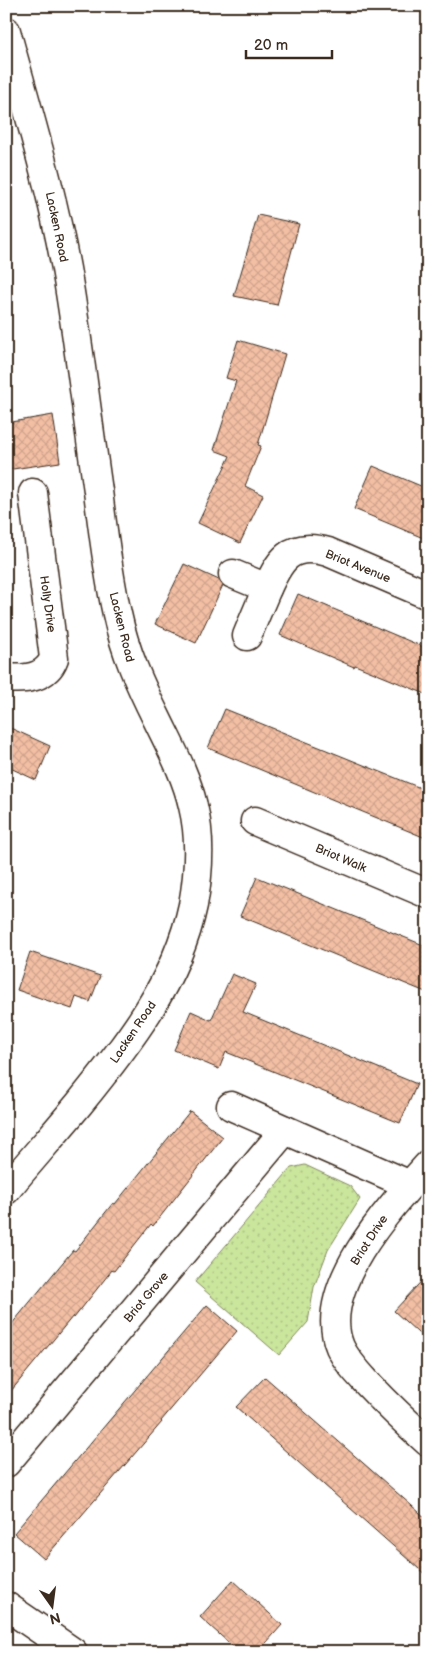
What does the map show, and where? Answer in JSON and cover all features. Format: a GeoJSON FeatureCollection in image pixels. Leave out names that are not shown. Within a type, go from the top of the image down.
{"type":"FeatureCollection","features":[{"type":"Feature","properties":{"kind":"street","name":"Lacken Road"},"geometry":{"type":"LineString","coordinates":[[6,31],[52,203],[67,275],[108,564],[118,620],[133,670],[185,778],[193,803],[198,827],[198,877],[183,939],[167,978],[145,1017],[119,1055],[6,1190]]}},
{"type":"Feature","properties":{"kind":"street","name":"Holly Drive"},"geometry":{"type":"LineString","coordinates":[[6,678],[25,678],[39,675],[49,668],[54,658],[32,493]]}},
{"type":"Feature","properties":{"kind":"street","name":"Briot Avenue"},"geometry":{"type":"LineString","coordinates":[[247,636],[267,588],[283,559],[296,551],[314,549],[328,552],[428,595]]}},
{"type":"Feature","properties":{"kind":"street"},"geometry":{"type":"LineString","coordinates":[[233,574],[267,588]]}},
{"type":"Feature","properties":{"kind":"street","name":"Briot Walk"},"geometry":{"type":"LineString","coordinates":[[254,821],[428,894]]}},
{"type":"Feature","properties":{"kind":"street"},"geometry":{"type":"LineString","coordinates":[[231,1106],[410,1185]]}},
{"type":"Feature","properties":{"kind":"street","name":"Briot Grove"},"geometry":{"type":"LineString","coordinates":[[6,1463],[285,1130]]}},
{"type":"Feature","properties":{"kind":"street","name":"Briot Drive"},"geometry":{"type":"LineString","coordinates":[[428,1165],[372,1231],[353,1264],[338,1305],[336,1334],[344,1354],[352,1366],[392,1409],[428,1442]]}},
{"type":"Feature","properties":{"kind":"street"},"geometry":{"type":"LineString","coordinates":[[6,1606],[73,1652]]}},
{"type":"Feature","properties":{"kind":"green space"},"geometry":{"type":"Polygon","coordinates":[[[305,1165],[350,1186],[360,1199],[328,1250],[314,1287],[308,1322],[279,1355],[195,1282],[291,1168],[305,1165]]]}},
{"type":"Feature","properties":{"kind":"building"},"geometry":{"type":"Polygon","coordinates":[[[258,215],[299,224],[277,305],[234,296],[258,215]]]}},
{"type":"Feature","properties":{"kind":"building"},"geometry":{"type":"Polygon","coordinates":[[[238,340],[285,354],[258,445],[261,446],[245,486],[263,495],[240,543],[198,523],[230,456],[214,450],[236,381],[226,378],[238,340]]]}},
{"type":"Feature","properties":{"kind":"building"},"geometry":{"type":"Polygon","coordinates":[[[53,415],[60,462],[6,470],[6,423],[53,415]]]}},
{"type":"Feature","properties":{"kind":"building"},"geometry":{"type":"Polygon","coordinates":[[[373,466],[428,489],[428,540],[354,509],[373,466]]]}},
{"type":"Feature","properties":{"kind":"building"},"geometry":{"type":"Polygon","coordinates":[[[184,564],[219,580],[223,585],[196,643],[155,624],[184,564]]]}},
{"type":"Feature","properties":{"kind":"building"},"geometry":{"type":"Polygon","coordinates":[[[298,594],[428,649],[428,695],[355,665],[354,667],[280,635],[298,594]]]}},
{"type":"Feature","properties":{"kind":"building"},"geometry":{"type":"Polygon","coordinates":[[[225,709],[428,791],[428,839],[208,748],[225,709]]]}},
{"type":"Feature","properties":{"kind":"building"},"geometry":{"type":"Polygon","coordinates":[[[6,726],[50,746],[36,780],[6,766],[6,726]]]}},
{"type":"Feature","properties":{"kind":"building"},"geometry":{"type":"Polygon","coordinates":[[[257,877],[428,947],[428,993],[240,916],[257,877]]]}},
{"type":"Feature","properties":{"kind":"building"},"geometry":{"type":"Polygon","coordinates":[[[30,952],[100,976],[90,1002],[76,997],[72,1009],[17,990],[30,952]]]}},
{"type":"Feature","properties":{"kind":"building"},"geometry":{"type":"Polygon","coordinates":[[[232,974],[256,984],[243,1012],[417,1084],[400,1123],[226,1052],[219,1069],[174,1050],[191,1011],[211,1020],[232,974]]]}},
{"type":"Feature","properties":{"kind":"building"},"geometry":{"type":"Polygon","coordinates":[[[190,1111],[223,1137],[153,1226],[151,1224],[114,1271],[112,1270],[74,1318],[73,1316],[6,1397],[6,1331],[73,1250],[75,1251],[113,1203],[115,1204],[190,1111]]]}},
{"type":"Feature","properties":{"kind":"building"},"geometry":{"type":"Polygon","coordinates":[[[428,1274],[428,1342],[394,1311],[428,1274]]]}},
{"type":"Feature","properties":{"kind":"building"},"geometry":{"type":"Polygon","coordinates":[[[207,1305],[237,1331],[162,1422],[44,1559],[14,1533],[207,1305]]]}},
{"type":"Feature","properties":{"kind":"building"},"geometry":{"type":"Polygon","coordinates":[[[265,1377],[428,1520],[428,1577],[236,1407],[265,1377]]]}},
{"type":"Feature","properties":{"kind":"building"},"geometry":{"type":"Polygon","coordinates":[[[233,1580],[282,1625],[258,1652],[239,1652],[200,1617],[233,1580]]]}}]}
